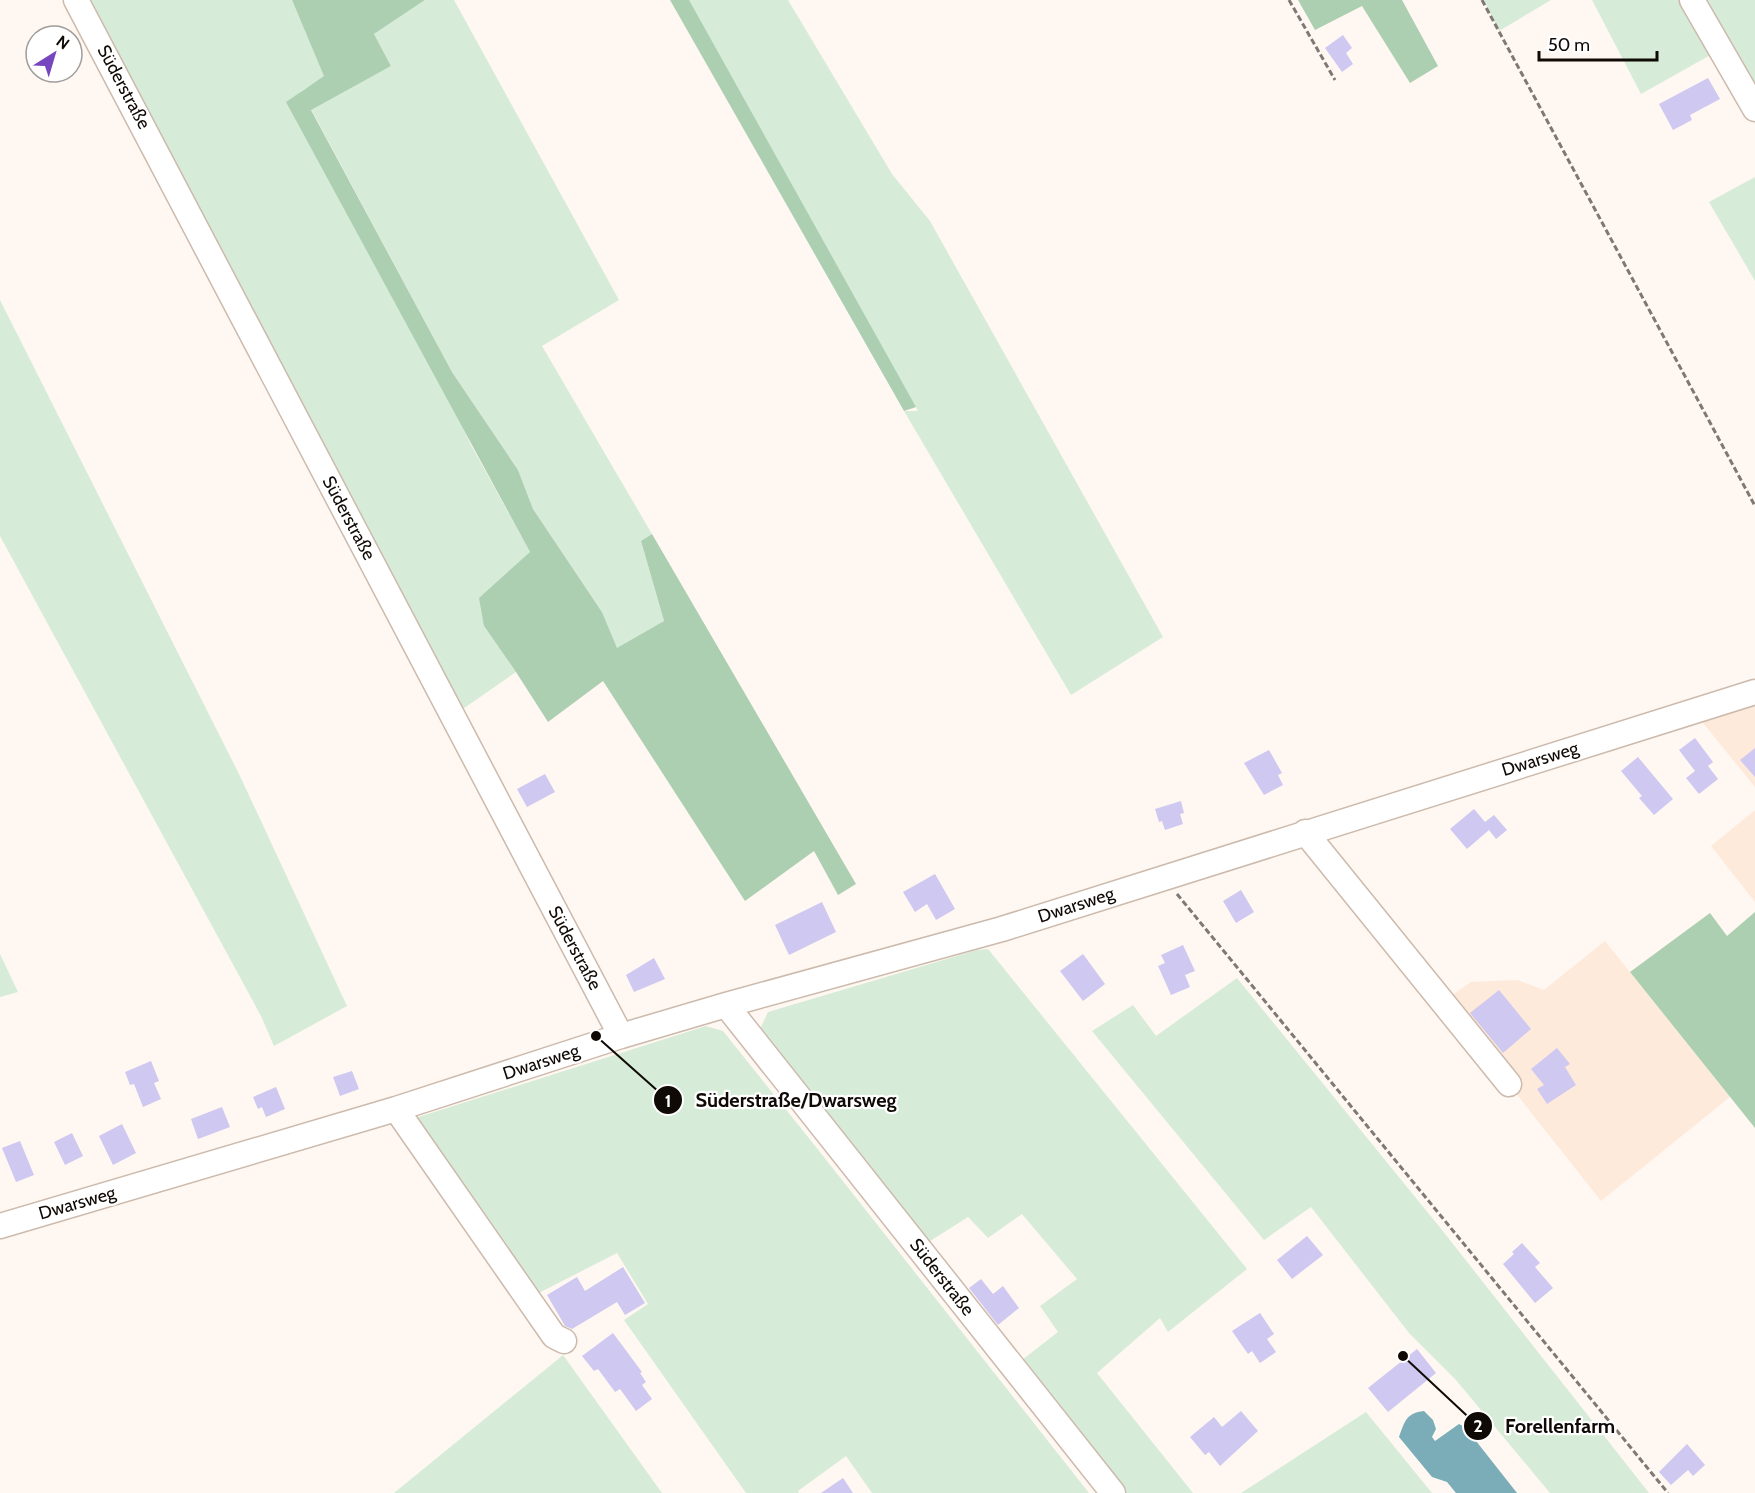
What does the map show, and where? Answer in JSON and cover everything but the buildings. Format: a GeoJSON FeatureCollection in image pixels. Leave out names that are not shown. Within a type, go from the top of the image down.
{"type":"FeatureCollection","features":[{"type":"Feature","properties":{"kind":"street","name":"Süderstraße"},"geometry":{"type":"LineString","coordinates":[[76,0],[621,1036]]}},
{"type":"Feature","properties":{"kind":"street"},"geometry":{"type":"LineString","coordinates":[[1692,0],[1755,109]]}},
{"type":"Feature","properties":{"kind":"street","name":"Dwarsweg"},"geometry":{"type":"LineString","coordinates":[[0,1226],[396,1109],[621,1036],[1002,929],[1755,692]]}},
{"type":"Feature","properties":{"kind":"street"},"geometry":{"type":"LineString","coordinates":[[1305,832],[1509,1084]]}},
{"type":"Feature","properties":{"kind":"street","name":"Süderstraße"},"geometry":{"type":"LineString","coordinates":[[726,1005],[1113,1493]]}},
{"type":"Feature","properties":{"kind":"street"},"geometry":{"type":"LineString","coordinates":[[396,1109],[554,1336],[564,1341]]}},
{"type":"Feature","properties":{"kind":"path"},"geometry":{"type":"LineString","coordinates":[[1289,0],[1335,80]]}},
{"type":"Feature","properties":{"kind":"path"},"geometry":{"type":"LineString","coordinates":[[1482,0],[1755,506]]}},
{"type":"Feature","properties":{"kind":"path"},"geometry":{"type":"LineString","coordinates":[[1163,877],[1668,1493]]}},
{"type":"Feature","properties":{"kind":"shaded area"},"geometry":{"type":"Polygon","coordinates":[[[1755,702],[1755,787],[1699,718],[1755,702]]]}},
{"type":"Feature","properties":{"kind":"shaded area"},"geometry":{"type":"Polygon","coordinates":[[[1755,810],[1755,902],[1711,846],[1755,810]]]}},
{"type":"Feature","properties":{"kind":"shaded area"},"geometry":{"type":"Polygon","coordinates":[[[1605,941],[1730,1097],[1601,1201],[1443,1001],[1471,982],[1517,980],[1544,990],[1605,941]]]}},
{"type":"Feature","properties":{"kind":"green space"},"geometry":{"type":"Polygon","coordinates":[[[83,0],[292,0],[325,76],[300,92],[471,445],[530,552],[484,626],[516,672],[457,713],[83,0]]]}},
{"type":"Feature","properties":{"kind":"green space"},"geometry":{"type":"Polygon","coordinates":[[[292,0],[425,0],[374,34],[391,66],[311,110],[452,372],[518,470],[533,509],[602,612],[617,648],[664,621],[641,541],[652,534],[856,884],[838,895],[814,851],[745,901],[603,681],[548,722],[484,626],[479,598],[530,552],[286,102],[324,76],[292,0]]]}},
{"type":"Feature","properties":{"kind":"green space"},"geometry":{"type":"Polygon","coordinates":[[[425,0],[454,0],[619,300],[542,346],[652,534],[641,541],[664,621],[617,649],[602,612],[533,509],[518,470],[452,372],[311,109],[391,66],[374,34],[425,0]]]}},
{"type":"Feature","properties":{"kind":"green space"},"geometry":{"type":"Polygon","coordinates":[[[670,0],[689,0],[916,407],[904,411],[670,0]]]}},
{"type":"Feature","properties":{"kind":"green space"},"geometry":{"type":"Polygon","coordinates":[[[685,0],[788,0],[892,174],[930,221],[1163,637],[1071,695],[904,411],[918,411],[685,0]]]}},
{"type":"Feature","properties":{"kind":"green space"},"geometry":{"type":"Polygon","coordinates":[[[1298,0],[1402,0],[1438,66],[1410,83],[1362,6],[1315,30],[1298,0]]]}},
{"type":"Feature","properties":{"kind":"green space"},"geometry":{"type":"Polygon","coordinates":[[[1484,0],[1551,0],[1499,31],[1484,0]]]}},
{"type":"Feature","properties":{"kind":"green space"},"geometry":{"type":"Polygon","coordinates":[[[1592,0],[1686,0],[1714,53],[1641,94],[1592,0]]]}},
{"type":"Feature","properties":{"kind":"green space"},"geometry":{"type":"Polygon","coordinates":[[[1700,0],[1755,0],[1755,99],[1700,0]]]}},
{"type":"Feature","properties":{"kind":"green space"},"geometry":{"type":"Polygon","coordinates":[[[1755,177],[1755,281],[1709,202],[1755,177]]]}},
{"type":"Feature","properties":{"kind":"green space"},"geometry":{"type":"Polygon","coordinates":[[[0,300],[240,776],[347,1006],[274,1046],[261,1016],[0,536],[0,300]]]}},
{"type":"Feature","properties":{"kind":"green space"},"geometry":{"type":"Polygon","coordinates":[[[1755,912],[1755,1128],[1630,972],[1710,913],[1727,936],[1755,912]]]}},
{"type":"Feature","properties":{"kind":"green space"},"geometry":{"type":"Polygon","coordinates":[[[988,949],[1247,1269],[1168,1332],[1160,1318],[1097,1373],[1193,1493],[1125,1493],[1022,1360],[1058,1332],[1040,1306],[1077,1279],[1022,1214],[988,1238],[968,1217],[927,1243],[760,1029],[768,1012],[977,950],[988,949]]]}},
{"type":"Feature","properties":{"kind":"green space"},"geometry":{"type":"Polygon","coordinates":[[[0,954],[18,992],[0,997],[0,954]]]}},
{"type":"Feature","properties":{"kind":"green space"},"geometry":{"type":"Polygon","coordinates":[[[1237,978],[1442,1230],[1649,1493],[1550,1493],[1456,1380],[1409,1333],[1311,1207],[1264,1240],[1092,1031],[1133,1005],[1156,1036],[1237,978]]]}},
{"type":"Feature","properties":{"kind":"green space"},"geometry":{"type":"Polygon","coordinates":[[[706,1026],[723,1031],[1089,1493],[872,1493],[846,1456],[798,1491],[799,1493],[746,1493],[624,1320],[648,1304],[617,1253],[531,1297],[409,1120],[706,1026]]]}},
{"type":"Feature","properties":{"kind":"green space"},"geometry":{"type":"Polygon","coordinates":[[[563,1355],[662,1493],[394,1493],[557,1360],[563,1355]]]}},
{"type":"Feature","properties":{"kind":"green space"},"geometry":{"type":"Polygon","coordinates":[[[1366,1412],[1432,1493],[1241,1493],[1366,1412]]]}},
{"type":"Feature","properties":{"kind":"water"},"geometry":{"type":"Polygon","coordinates":[[[1424,1411],[1433,1420],[1436,1429],[1432,1437],[1435,1441],[1459,1424],[1465,1427],[1517,1493],[1456,1493],[1447,1482],[1432,1477],[1399,1437],[1407,1419],[1413,1414],[1424,1411]]]}},
{"type":"Feature","properties":{"kind":"place","name":"Süderstraße/Dwarsweg"},"geometry":{"type":"Point","coordinates":[596,1036]}},
{"type":"Feature","properties":{"kind":"place","name":"Forellenfarm"},"geometry":{"type":"Point","coordinates":[1403,1356]}}]}
